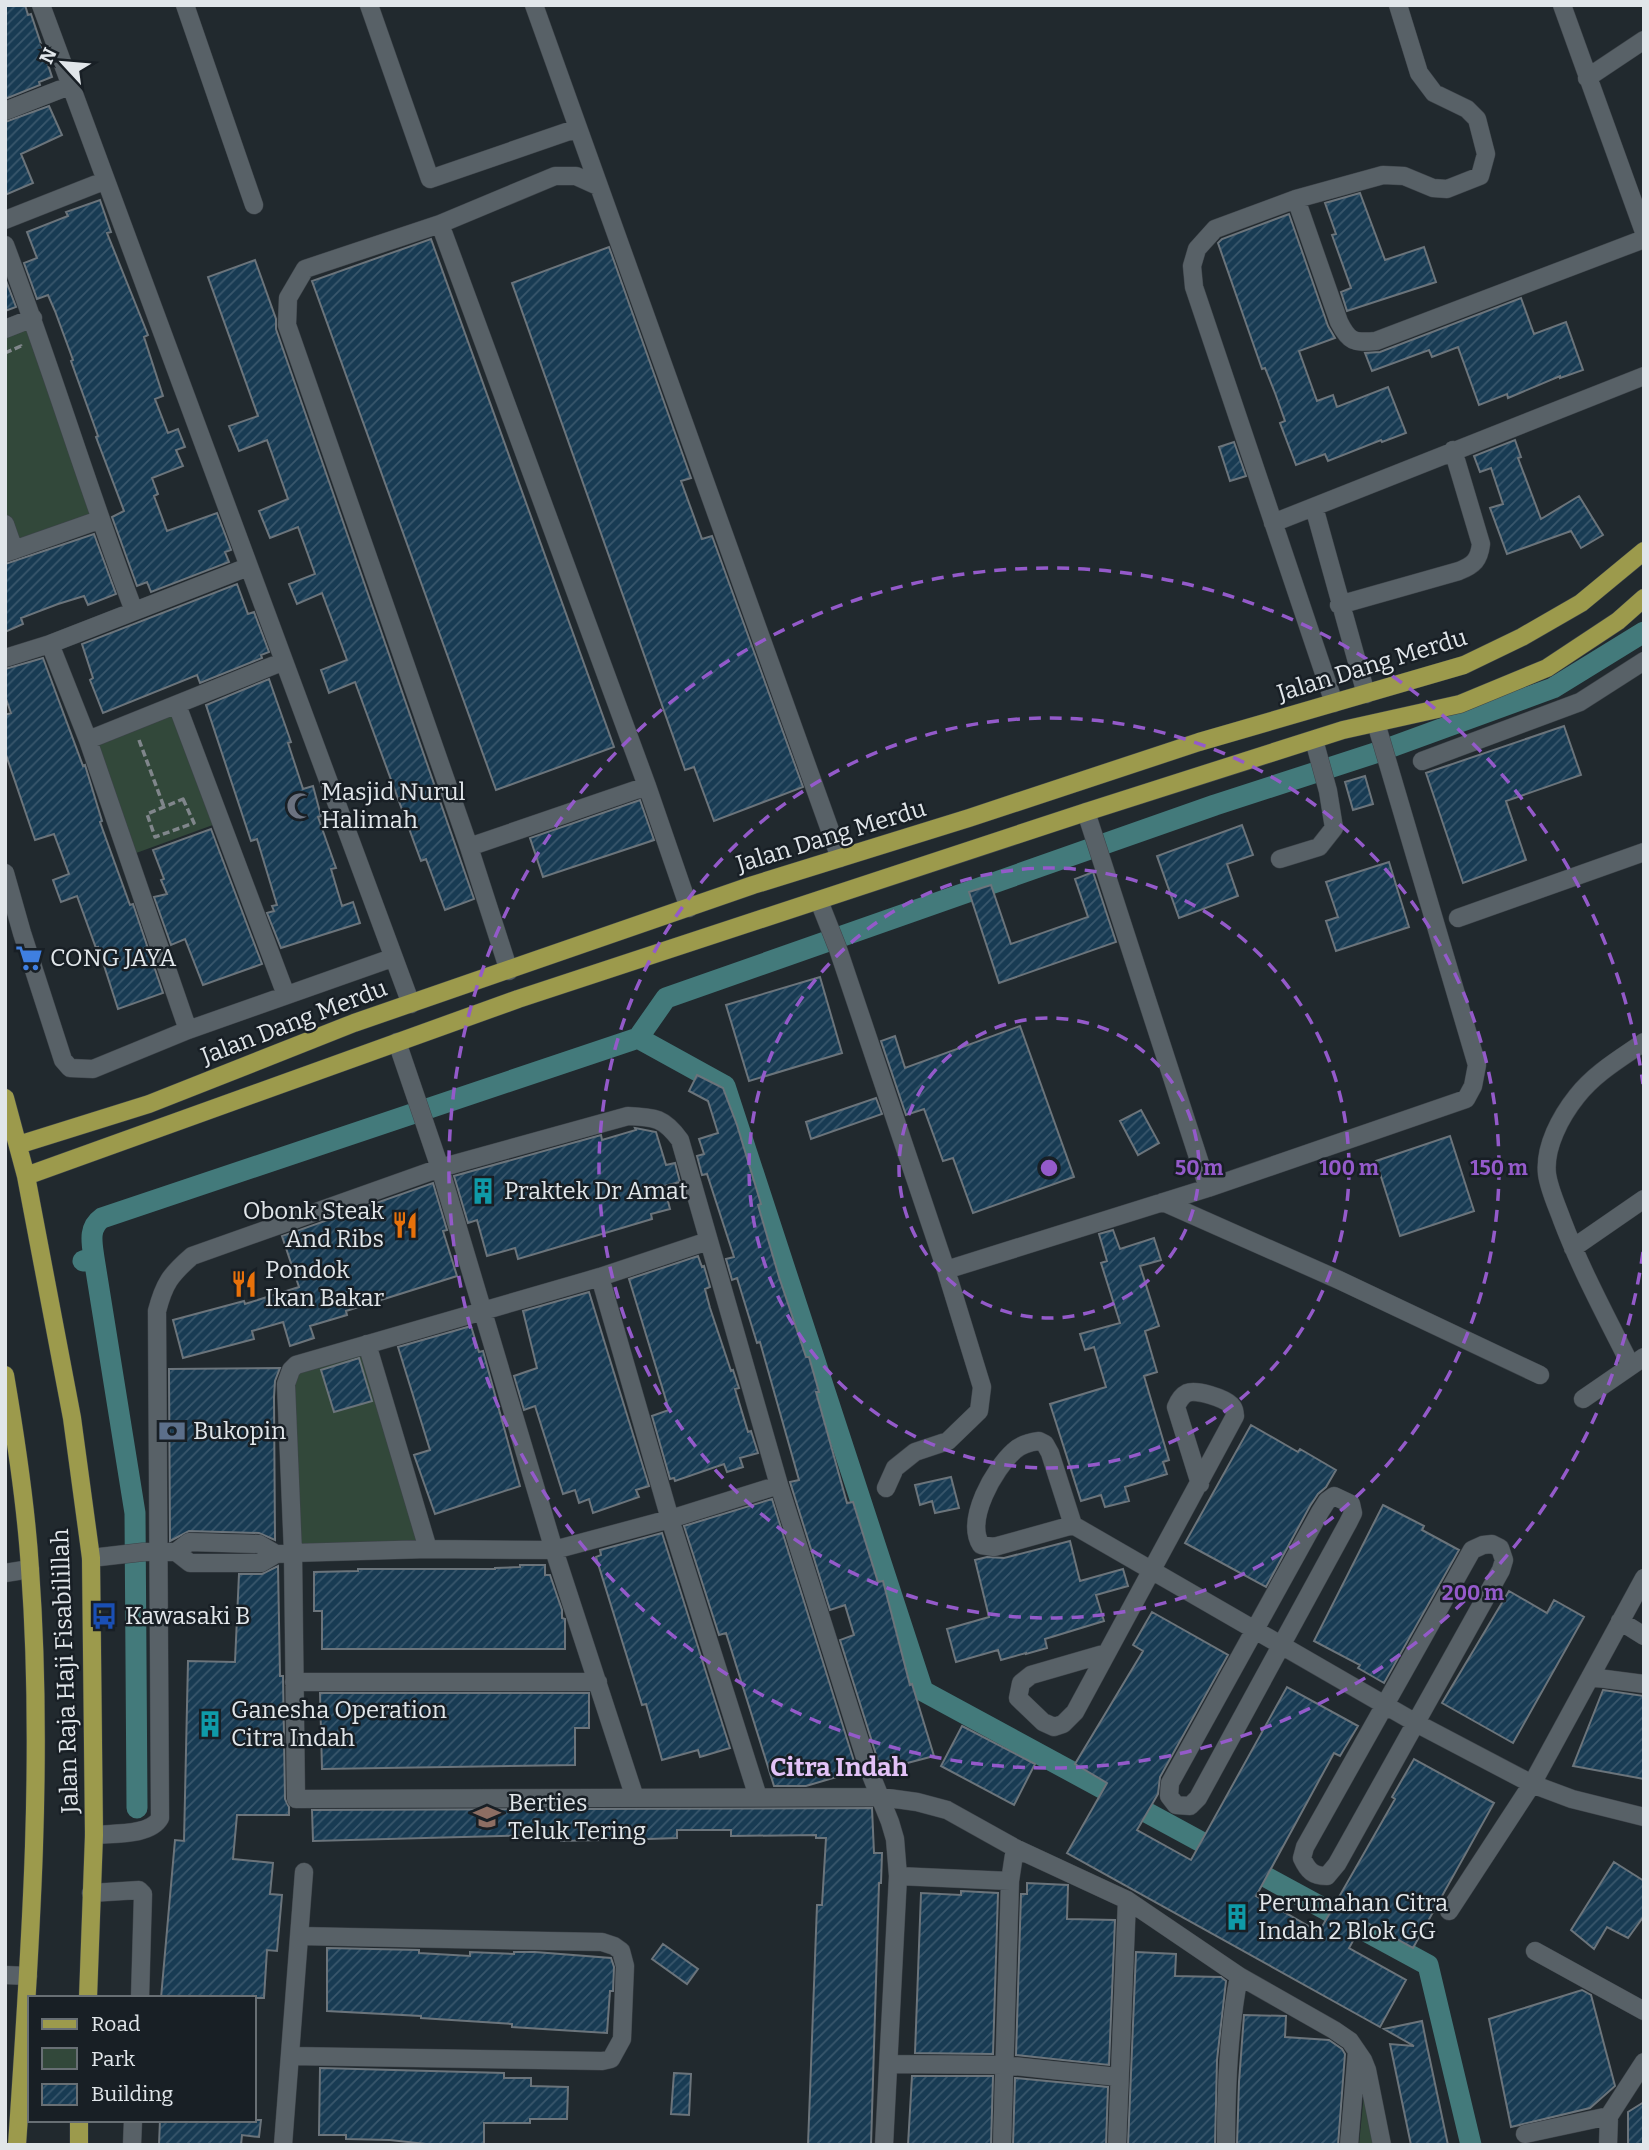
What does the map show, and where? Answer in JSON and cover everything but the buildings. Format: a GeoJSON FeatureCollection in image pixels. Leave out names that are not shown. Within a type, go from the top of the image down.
{"type":"FeatureCollection","features":[{"type":"Feature","properties":{"kind":"main road","name":"Jalan Dang Merdu"},"geometry":{"type":"LineString","coordinates":[[18,1145],[123,1113],[354,1023],[689,908],[1199,742],[1464,665],[1522,637],[1581,603],[1644,551]]}},
{"type":"Feature","properties":{"kind":"main road"},"geometry":{"type":"LineString","coordinates":[[26,1176],[518,999],[1025,832],[1314,740],[1460,704],[1547,668],[1618,621],[1644,598]]}},
{"type":"Feature","properties":{"kind":"main road"},"geometry":{"type":"LineString","coordinates":[[1017,802],[1025,832]]}},
{"type":"Feature","properties":{"kind":"main road","name":"Jalan Raja Haji Fisabilillah"},"geometry":{"type":"LineString","coordinates":[[5,1098],[26,1176],[72,1418],[90,1558],[94,1835],[88,1996]]}},
{"type":"Feature","properties":{"kind":"main road"},"geometry":{"type":"LineString","coordinates":[[123,1113],[116,1119],[116,1129],[122,1136],[130,1139]]}},
{"type":"Feature","properties":{"kind":"main road","name":"Jalan Raja Haji Fisabilillah"},"geometry":{"type":"LineString","coordinates":[[5,1375],[19,1461],[30,1569],[36,1707],[34,1866],[17,2145]]}},
{"type":"Feature","properties":{"kind":"main road"},"geometry":{"type":"LineString","coordinates":[[79,2122],[79,2145]]}},
{"type":"Feature","properties":{"kind":"street"},"geometry":{"type":"LineString","coordinates":[[41,5],[282,662],[411,1004]]}},
{"type":"Feature","properties":{"kind":"street"},"geometry":{"type":"LineString","coordinates":[[185,5],[254,205]]}},
{"type":"Feature","properties":{"kind":"street"},"geometry":{"type":"LineString","coordinates":[[369,5],[430,179],[579,128]]}},
{"type":"Feature","properties":{"kind":"street"},"geometry":{"type":"LineString","coordinates":[[534,5],[840,858]]}},
{"type":"Feature","properties":{"kind":"street"},"geometry":{"type":"LineString","coordinates":[[1562,5],[1644,232]]}},
{"type":"Feature","properties":{"kind":"street"},"geometry":{"type":"LineString","coordinates":[[1334,703],[1194,287],[1192,266],[1197,249],[1215,229],[1296,198],[1383,175],[1404,176],[1433,188],[1447,189],[1480,176],[1486,153],[1476,119],[1467,109],[1434,93],[1419,73],[1399,6]]}},
{"type":"Feature","properties":{"kind":"street"},"geometry":{"type":"LineString","coordinates":[[1587,78],[1644,40]]}},
{"type":"Feature","properties":{"kind":"street"},"geometry":{"type":"LineString","coordinates":[[5,111],[69,86]]}},
{"type":"Feature","properties":{"kind":"street"},"geometry":{"type":"LineString","coordinates":[[509,971],[469,847],[287,324],[288,298],[304,270],[440,224],[555,176],[576,176],[598,186]]}},
{"type":"Feature","properties":{"kind":"street"},"geometry":{"type":"LineString","coordinates":[[5,220],[104,181]]}},
{"type":"Feature","properties":{"kind":"street"},"geometry":{"type":"LineString","coordinates":[[1296,198],[1339,322],[1346,336],[1357,343],[1376,341],[1644,239]]}},
{"type":"Feature","properties":{"kind":"street"},"geometry":{"type":"LineString","coordinates":[[440,224],[647,786],[689,908]]}},
{"type":"Feature","properties":{"kind":"street"},"geometry":{"type":"LineString","coordinates":[[5,245],[33,318],[99,520],[134,611]]}},
{"type":"Feature","properties":{"kind":"street"},"geometry":{"type":"LineString","coordinates":[[5,329],[33,318]]}},
{"type":"Feature","properties":{"kind":"street"},"geometry":{"type":"LineString","coordinates":[[1273,523],[1644,376]]}},
{"type":"Feature","properties":{"kind":"street"},"geometry":{"type":"LineString","coordinates":[[1339,605],[1459,571],[1472,566],[1480,557],[1481,544],[1453,450]]}},
{"type":"Feature","properties":{"kind":"street"},"geometry":{"type":"LineString","coordinates":[[1314,507],[1339,605],[1366,694]]}},
{"type":"Feature","properties":{"kind":"street"},"geometry":{"type":"LineString","coordinates":[[5,524],[10,551],[99,520]]}},
{"type":"Feature","properties":{"kind":"street"},"geometry":{"type":"LineString","coordinates":[[5,658],[50,644],[247,567]]}},
{"type":"Feature","properties":{"kind":"street"},"geometry":{"type":"LineString","coordinates":[[50,644],[88,740],[188,1030]]}},
{"type":"Feature","properties":{"kind":"street"},"geometry":{"type":"LineString","coordinates":[[88,740],[282,662]]}},
{"type":"Feature","properties":{"kind":"street"},"geometry":{"type":"LineString","coordinates":[[1422,761],[1580,702],[1644,662]]}},
{"type":"Feature","properties":{"kind":"street"},"geometry":{"type":"LineString","coordinates":[[177,705],[286,995]]}},
{"type":"Feature","properties":{"kind":"street"},"geometry":{"type":"LineString","coordinates":[[946,1270],[1208,1188],[1466,1099],[1474,1086],[1476,1065],[1376,723]]}},
{"type":"Feature","properties":{"kind":"street"},"geometry":{"type":"LineString","coordinates":[[1280,859],[1319,846],[1334,828],[1328,790],[1314,740]]}},
{"type":"Feature","properties":{"kind":"street"},"geometry":{"type":"LineString","coordinates":[[469,847],[647,786]]}},
{"type":"Feature","properties":{"kind":"street"},"geometry":{"type":"LineString","coordinates":[[1086,812],[1208,1188]]}},
{"type":"Feature","properties":{"kind":"street"},"geometry":{"type":"LineString","coordinates":[[1458,918],[1644,852]]}},
{"type":"Feature","properties":{"kind":"street"},"geometry":{"type":"LineString","coordinates":[[5,873],[14,935],[63,1060],[71,1068],[93,1069],[188,1030],[392,958]]}},
{"type":"Feature","properties":{"kind":"street"},"geometry":{"type":"LineString","coordinates":[[819,901],[838,949],[946,1270],[982,1387],[979,1411],[948,1441],[915,1452],[895,1468],[886,1488]]}},
{"type":"Feature","properties":{"kind":"street"},"geometry":{"type":"LineString","coordinates":[[397,1042],[440,1168],[554,1550],[635,1798]]}},
{"type":"Feature","properties":{"kind":"street"},"geometry":{"type":"LineString","coordinates":[[1583,1399],[1638,1361],[1573,1248],[1547,1174],[1548,1156],[1564,1113],[1578,1095],[1598,1074],[1644,1042]]}},
{"type":"Feature","properties":{"kind":"street"},"geometry":{"type":"LineString","coordinates":[[94,1835],[147,1829],[157,1824],[160,1818],[157,1311],[163,1285],[192,1256],[440,1168],[628,1116],[650,1117],[669,1125],[680,1140],[779,1485],[869,1770],[895,1839],[898,1876],[884,2145]]}},
{"type":"Feature","properties":{"kind":"street"},"geometry":{"type":"LineString","coordinates":[[1573,1248],[1644,1199]]}},
{"type":"Feature","properties":{"kind":"street"},"geometry":{"type":"LineString","coordinates":[[1163,1202],[1339,1280],[1539,1375]]}},
{"type":"Feature","properties":{"kind":"street"},"geometry":{"type":"LineString","coordinates":[[708,1241],[600,1277],[296,1365],[287,1377],[284,1554],[295,1682],[296,1799],[880,1797],[917,1801],[947,1810],[1015,1848],[1127,1900],[1239,1976],[1350,2041],[1367,2070],[1382,2145]]}},
{"type":"Feature","properties":{"kind":"street"},"geometry":{"type":"LineString","coordinates":[[600,1277],[670,1519],[758,1797]]}},
{"type":"Feature","properties":{"kind":"street"},"geometry":{"type":"LineString","coordinates":[[368,1344],[428,1549]]}},
{"type":"Feature","properties":{"kind":"street"},"geometry":{"type":"LineString","coordinates":[[1107,1653],[1031,1675],[1021,1683],[1018,1698],[1043,1722],[1054,1727],[1063,1724],[1075,1712],[1200,1484],[1235,1416],[1234,1408],[1228,1402],[1188,1392],[1180,1398],[1176,1407],[1200,1484]]}},
{"type":"Feature","properties":{"kind":"street"},"geometry":{"type":"LineString","coordinates":[[1073,1525],[994,1547],[981,1545],[976,1537],[978,1513],[992,1477],[1015,1449],[1039,1441],[1045,1444],[1050,1454],[1073,1525],[1416,1723],[1532,1784],[1572,1799],[1644,1817]]}},
{"type":"Feature","properties":{"kind":"street"},"geometry":{"type":"LineString","coordinates":[[90,1558],[160,1552],[189,1542],[259,1544],[284,1554],[428,1549],[554,1550],[670,1519],[779,1485]]}},
{"type":"Feature","properties":{"kind":"street"},"geometry":{"type":"LineString","coordinates":[[1334,1496],[1351,1504],[1353,1513],[1199,1798],[1190,1807],[1176,1805],[1169,1796],[1170,1783],[1256,1630],[1327,1501],[1334,1496]]}},
{"type":"Feature","properties":{"kind":"street"},"geometry":{"type":"LineString","coordinates":[[1492,1544],[1500,1548],[1504,1560],[1501,1570],[1337,1864],[1327,1876],[1316,1876],[1307,1868],[1302,1858],[1305,1847],[1385,1705],[1472,1550],[1492,1544]]}},
{"type":"Feature","properties":{"kind":"street"},"geometry":{"type":"LineString","coordinates":[[5,1573],[30,1569]]}},
{"type":"Feature","properties":{"kind":"street"},"geometry":{"type":"LineString","coordinates":[[1449,1911],[1532,1784],[1644,1578]]}},
{"type":"Feature","properties":{"kind":"street"},"geometry":{"type":"LineString","coordinates":[[1620,1621],[1644,1636]]}},
{"type":"Feature","properties":{"kind":"street"},"geometry":{"type":"LineString","coordinates":[[1590,1677],[1644,1684]]}},
{"type":"Feature","properties":{"kind":"street"},"geometry":{"type":"LineString","coordinates":[[295,1682],[598,1682]]}},
{"type":"Feature","properties":{"kind":"street"},"geometry":{"type":"LineString","coordinates":[[1615,1809],[1644,1829]]}},
{"type":"Feature","properties":{"kind":"street"},"geometry":{"type":"LineString","coordinates":[[1002,2145],[1010,1881],[1015,1848]]}},
{"type":"Feature","properties":{"kind":"street"},"geometry":{"type":"LineString","coordinates":[[283,2145],[304,1872]]}},
{"type":"Feature","properties":{"kind":"street"},"geometry":{"type":"LineString","coordinates":[[898,1876],[1010,1881]]}},
{"type":"Feature","properties":{"kind":"street"},"geometry":{"type":"LineString","coordinates":[[91,1893],[139,1890],[143,1894],[145,1899],[139,1996]]}},
{"type":"Feature","properties":{"kind":"street"},"geometry":{"type":"LineString","coordinates":[[1116,2145],[1127,1900]]}},
{"type":"Feature","properties":{"kind":"street"},"geometry":{"type":"LineString","coordinates":[[290,2056],[602,2061],[611,2059],[618,2051],[622,2039],[625,1966],[621,1951],[614,1945],[603,1942],[299,1936]]}},
{"type":"Feature","properties":{"kind":"street"},"geometry":{"type":"LineString","coordinates":[[1535,1951],[1644,2011]]}},
{"type":"Feature","properties":{"kind":"street"},"geometry":{"type":"LineString","coordinates":[[5,1975],[28,1976]]}},
{"type":"Feature","properties":{"kind":"street"},"geometry":{"type":"LineString","coordinates":[[1226,2145],[1226,2100],[1232,2021],[1239,1976]]}},
{"type":"Feature","properties":{"kind":"street"},"geometry":{"type":"LineString","coordinates":[[1349,2145],[1357,2050]]}},
{"type":"Feature","properties":{"kind":"street"},"geometry":{"type":"LineString","coordinates":[[1608,2145],[1609,2116],[1644,2062]]}},
{"type":"Feature","properties":{"kind":"street"},"geometry":{"type":"LineString","coordinates":[[889,2064],[1004,2065],[1118,2077]]}},
{"type":"Feature","properties":{"kind":"street"},"geometry":{"type":"LineString","coordinates":[[1525,2134],[1609,2116]]}},
{"type":"Feature","properties":{"kind":"street"},"geometry":{"type":"LineString","coordinates":[[132,2145],[133,2122]]}},
{"type":"Feature","properties":{"kind":"path"},"geometry":{"type":"LineString","coordinates":[[5,353],[21,346],[25,359]]}},
{"type":"Feature","properties":{"kind":"path"},"geometry":{"type":"LineString","coordinates":[[132,722],[164,807]]}},
{"type":"Feature","properties":{"kind":"path"},"geometry":{"type":"LineString","coordinates":[[183,799],[194,822],[155,837],[147,814],[164,807],[183,799]]}},
{"type":"Feature","properties":{"kind":"green space"},"geometry":{"type":"Polygon","coordinates":[[[33,318],[99,520],[14,550],[5,524],[5,329],[33,318]]]}},
{"type":"Feature","properties":{"kind":"green space"},"geometry":{"type":"Polygon","coordinates":[[[177,705],[221,822],[128,856],[88,740],[177,705]]]}},
{"type":"Feature","properties":{"kind":"green space"},"geometry":{"type":"Polygon","coordinates":[[[366,1346],[425,1556],[290,1556],[289,1384],[296,1368],[366,1346]]]}},
{"type":"Feature","properties":{"kind":"green space"},"geometry":{"type":"Polygon","coordinates":[[[1366,2072],[1379,2145],[1359,2145],[1366,2072]]]}},
{"type":"Feature","properties":{"kind":"waterway"},"geometry":{"type":"LineString","coordinates":[[94,1258],[93,1231],[102,1218],[638,1038],[666,998],[1215,805],[1375,753],[1553,688],[1644,632]]}},
{"type":"Feature","properties":{"kind":"waterway"},"geometry":{"type":"LineString","coordinates":[[638,1038],[725,1086],[923,1691],[1428,1965],[1471,2145]]}},
{"type":"Feature","properties":{"kind":"waterway"},"geometry":{"type":"LineString","coordinates":[[83,1261],[94,1258],[135,1513],[137,1808]]}},
{"type":"Feature","properties":{"kind":"place","name":"Masjid Nurul Halimah"},"geometry":{"type":"Point","coordinates":[300,806]}},
{"type":"Feature","properties":{"kind":"place","name":"CONG JAYA"},"geometry":{"type":"Point","coordinates":[29,958]}},
{"type":"Feature","properties":{"kind":"place","name":"Praktek Dr Amat"},"geometry":{"type":"Point","coordinates":[483,1191]}},
{"type":"Feature","properties":{"kind":"place","name":"Obonk Steak And Ribs"},"geometry":{"type":"Point","coordinates":[405,1225]}},
{"type":"Feature","properties":{"kind":"place","name":"Pondok Ikan Bakar"},"geometry":{"type":"Point","coordinates":[244,1284]}},
{"type":"Feature","properties":{"kind":"place","name":"Bukopin"},"geometry":{"type":"Point","coordinates":[172,1431]}},
{"type":"Feature","properties":{"kind":"place","name":"Kawasaki B"},"geometry":{"type":"Point","coordinates":[104,1616]}},
{"type":"Feature","properties":{"kind":"place","name":"Ganesha Operation Citra Indah"},"geometry":{"type":"Point","coordinates":[210,1724]}},
{"type":"Feature","properties":{"kind":"place","name":"Berties Teluk Tering"},"geometry":{"type":"Point","coordinates":[487,1817]}},
{"type":"Feature","properties":{"kind":"place","name":"Perumahan Citra Indah 2 Blok GG"},"geometry":{"type":"Point","coordinates":[1237,1917]}},
{"type":"Feature","properties":{"kind":"district","name":"Citra Indah"},"geometry":{"type":"Point","coordinates":[839,1767]}}]}
